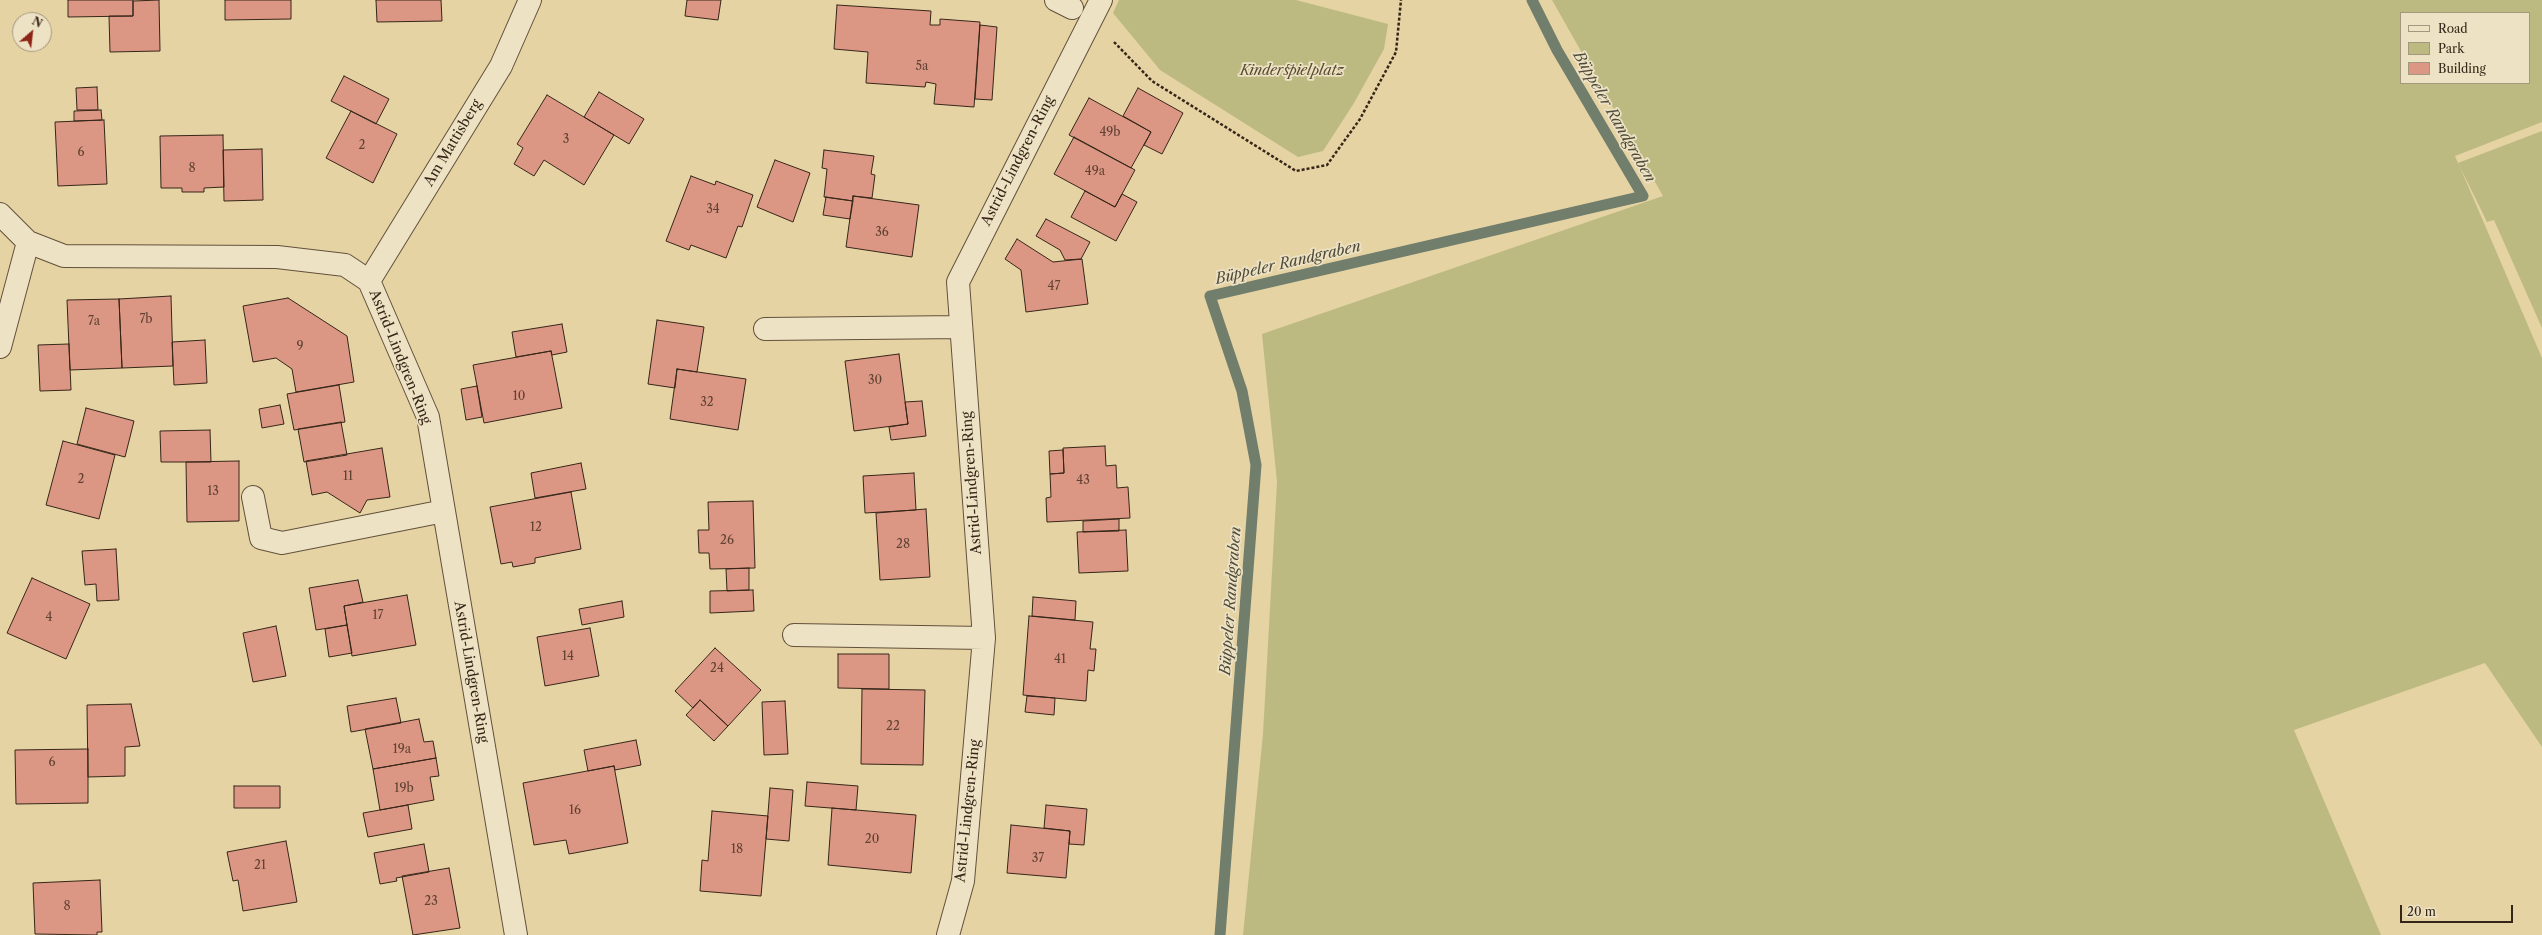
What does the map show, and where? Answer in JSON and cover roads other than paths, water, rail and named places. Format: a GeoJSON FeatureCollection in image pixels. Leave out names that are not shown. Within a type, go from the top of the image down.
{"type":"FeatureCollection","features":[{"type":"Feature","properties":{"kind":"street","name":"Am Mattisberg"},"geometry":{"type":"LineString","coordinates":[[369,281],[501,66],[530,0]]}},
{"type":"Feature","properties":{"kind":"street","name":"Astrid-Lindgren-Ring"},"geometry":{"type":"LineString","coordinates":[[948,935],[963,881],[984,638],[958,282],[1080,6]]}},
{"type":"Feature","properties":{"kind":"street","name":"Astrid-Lindgren-Ring"},"geometry":{"type":"LineString","coordinates":[[0,214],[28,242],[64,256],[277,257],[345,265],[369,281],[428,417],[516,935]]}},
{"type":"Feature","properties":{"kind":"street"},"geometry":{"type":"LineString","coordinates":[[0,347],[28,242]]}},
{"type":"Feature","properties":{"kind":"street"},"geometry":{"type":"LineString","coordinates":[[765,329],[961,327]]}},
{"type":"Feature","properties":{"kind":"street"},"geometry":{"type":"LineString","coordinates":[[253,497],[261,538],[282,543],[444,511]]}},
{"type":"Feature","properties":{"kind":"street"},"geometry":{"type":"LineString","coordinates":[[794,635],[984,638]]}},
{"type":"Feature","properties":{"kind":"waterway","name":"Büppeler Randgraben"},"geometry":{"type":"LineString","coordinates":[[1220,935],[1256,465],[1242,391],[1210,296],[1643,196],[1557,50],[1532,0]]}},
{"type":"Feature","properties":{"kind":"park label","name":"Kinderspielplatz"},"geometry":{"type":"Point","coordinates":[1292,71]}}]}
